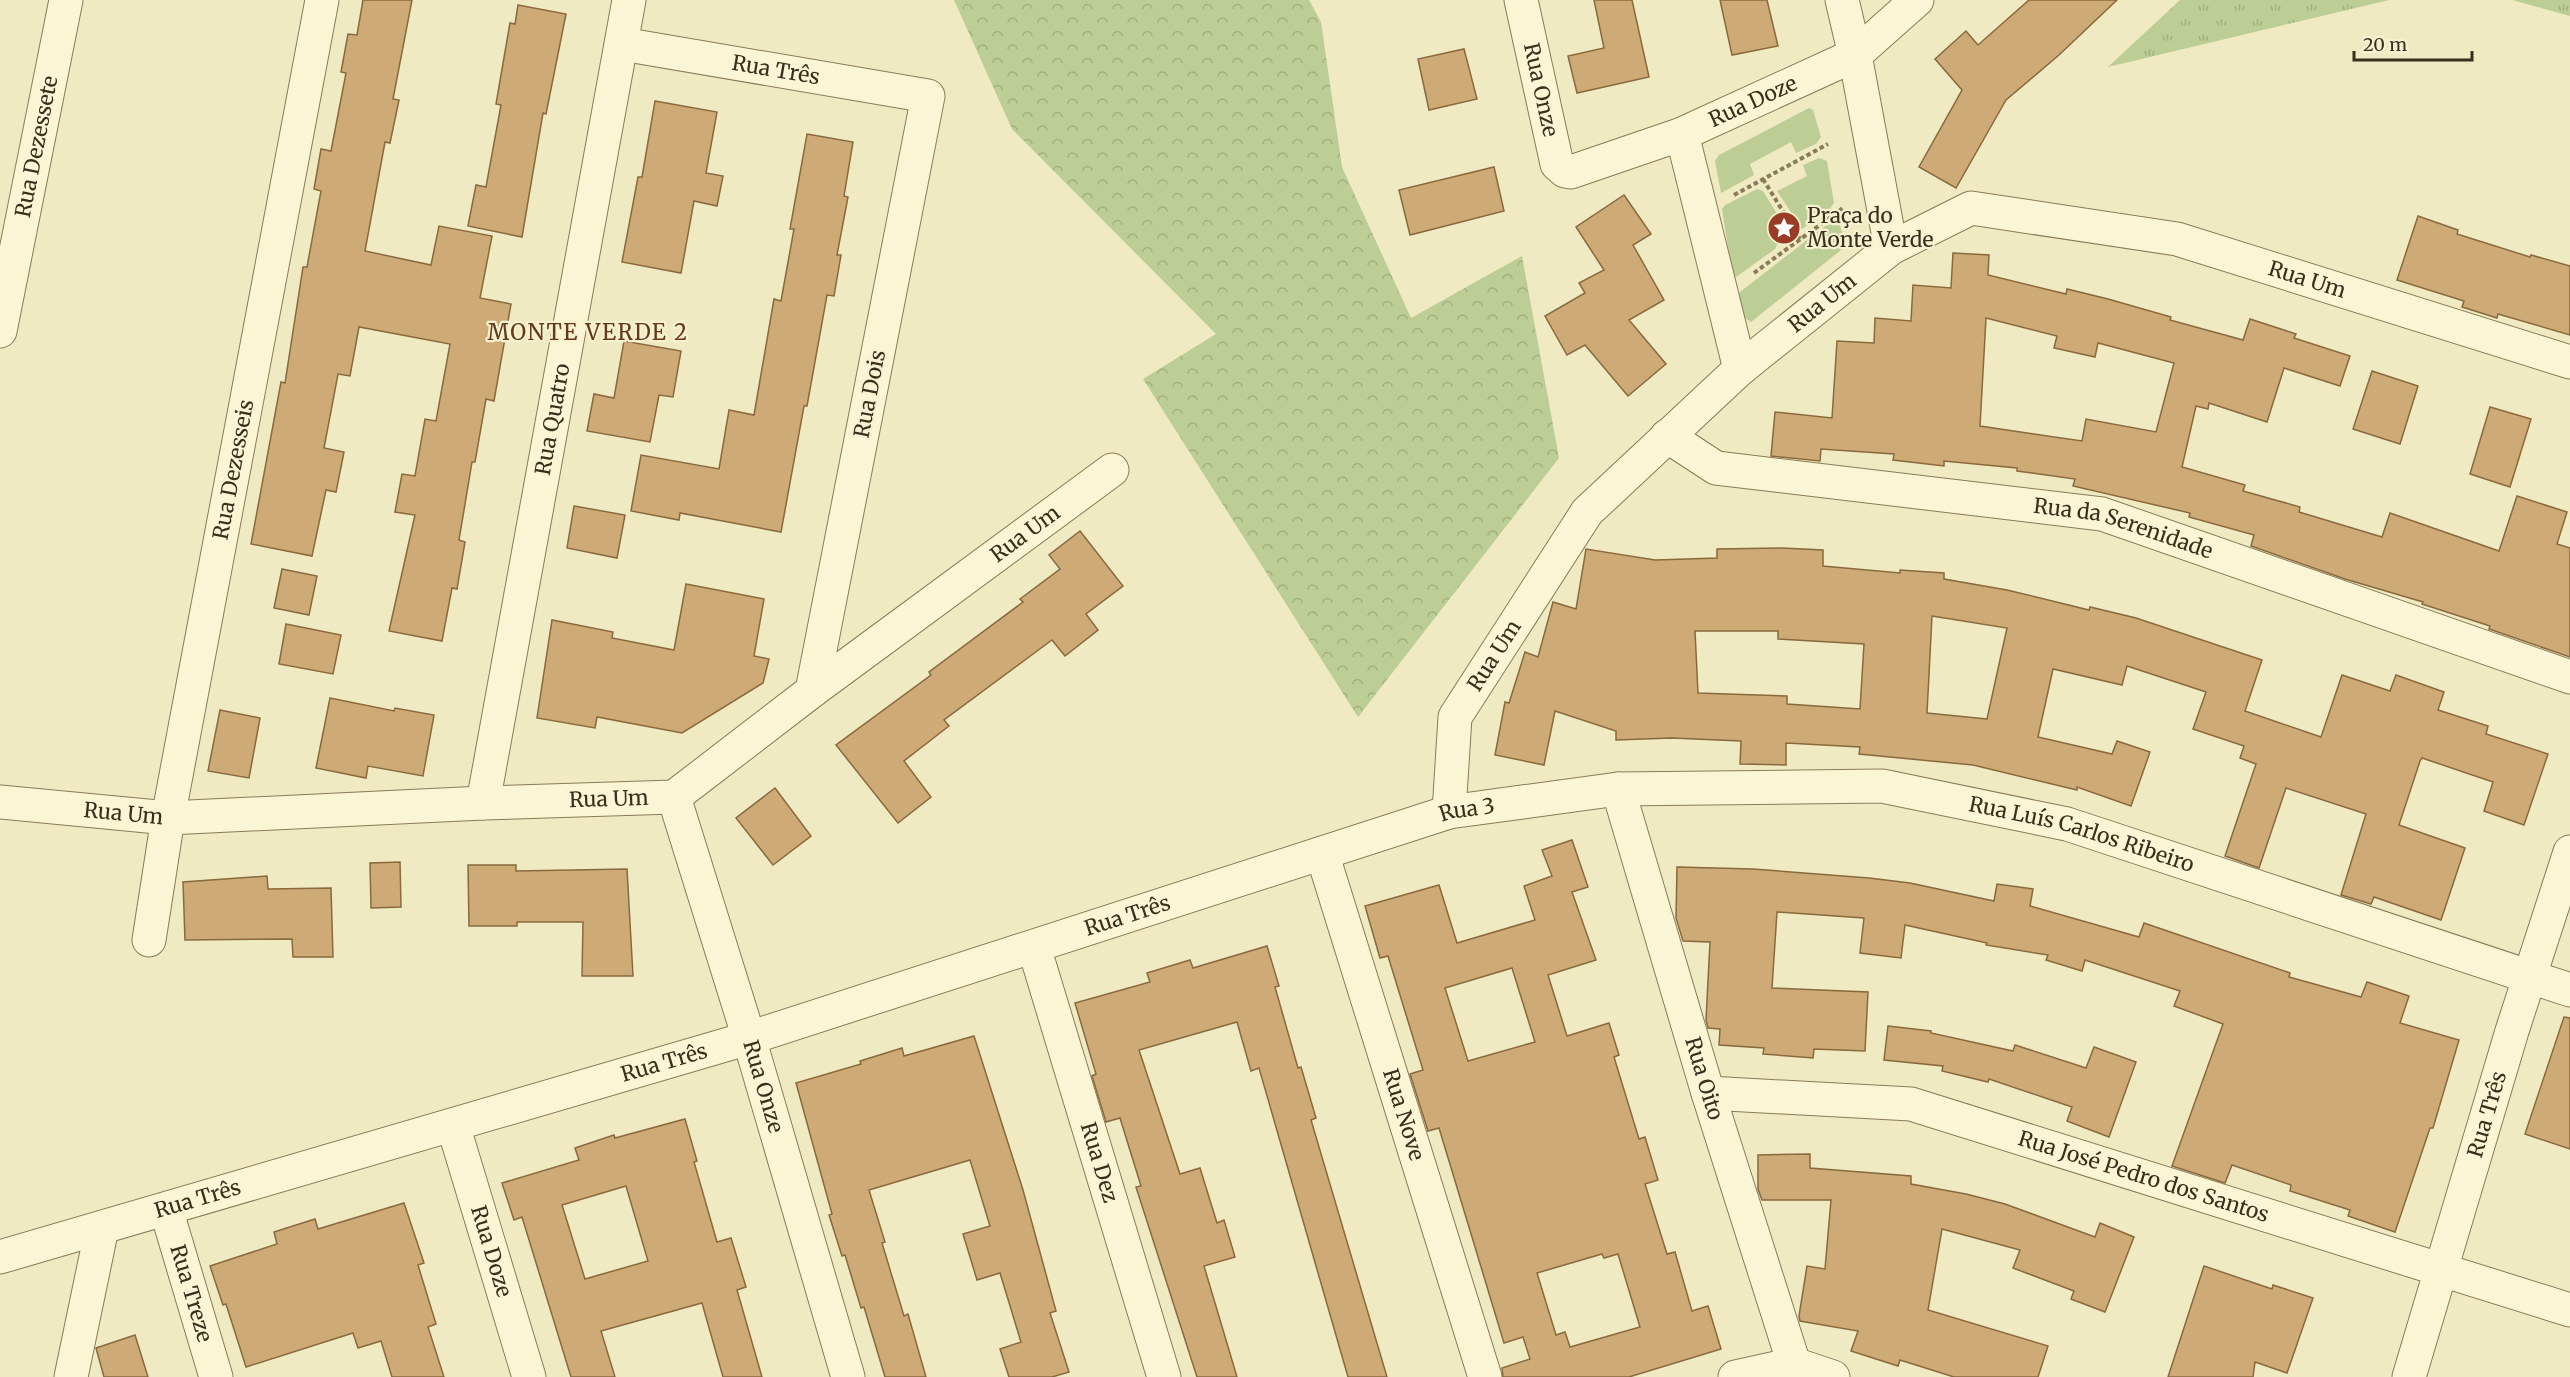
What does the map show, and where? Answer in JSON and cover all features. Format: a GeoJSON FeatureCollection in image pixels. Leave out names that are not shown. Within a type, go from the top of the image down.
{"type":"FeatureCollection","features":[{"type":"Feature","properties":{"kind":"street","name":"Rua Dezessete"},"geometry":{"type":"LineString","coordinates":[[0,331],[66,0]]}},
{"type":"Feature","properties":{"kind":"street","name":"Rua Dezesseis"},"geometry":{"type":"LineString","coordinates":[[149,940],[168,818],[322,0]]}},
{"type":"Feature","properties":{"kind":"street","name":"Rua Quatro"},"geometry":{"type":"LineString","coordinates":[[483,803],[629,0]]}},
{"type":"Feature","properties":{"kind":"street","name":"Rua Onze"},"geometry":{"type":"LineString","coordinates":[[1521,0],[1557,165],[1570,172]]}},
{"type":"Feature","properties":{"kind":"street"},"geometry":{"type":"LineString","coordinates":[[1842,0],[1855,55],[1891,248]]}},
{"type":"Feature","properties":{"kind":"street","name":"Rua Doze"},"geometry":{"type":"LineString","coordinates":[[1570,172],[1682,134],[1855,55],[1917,0]]}},
{"type":"Feature","properties":{"kind":"street","name":"Rua Três"},"geometry":{"type":"LineString","coordinates":[[622,44],[928,96]]}},
{"type":"Feature","properties":{"kind":"street","name":"Rua Dois"},"geometry":{"type":"LineString","coordinates":[[812,692],[928,96]]}},
{"type":"Feature","properties":{"kind":"street"},"geometry":{"type":"LineString","coordinates":[[1682,134],[1740,369]]}},
{"type":"Feature","properties":{"kind":"street","name":"Rua Um"},"geometry":{"type":"LineString","coordinates":[[1449,812],[1455,717],[1587,512],[1740,369],[1891,248],[1971,208],[2177,238],[2570,362]]}},
{"type":"Feature","properties":{"kind":"street","name":"Rua da Serenidade"},"geometry":{"type":"LineString","coordinates":[[1667,436],[1716,468],[2102,514],[2570,677]]}},
{"type":"Feature","properties":{"kind":"street","name":"Rua Um"},"geometry":{"type":"LineString","coordinates":[[0,802],[168,818],[483,803],[674,797],[1112,470]]}},
{"type":"Feature","properties":{"kind":"street","name":"Rua Luís Carlos Ribeiro"},"geometry":{"type":"LineString","coordinates":[[1618,789],[1882,786],[2067,824],[2570,990]]}},
{"type":"Feature","properties":{"kind":"street","name":"Rua 3"},"geometry":{"type":"LineString","coordinates":[[1322,853],[1449,812],[1618,789]]}},
{"type":"Feature","properties":{"kind":"street","name":"Rua Oito"},"geometry":{"type":"LineString","coordinates":[[1618,789],[1708,1093],[1794,1364]]}},
{"type":"Feature","properties":{"kind":"street","name":"Rua Onze"},"geometry":{"type":"LineString","coordinates":[[674,797],[749,1038],[848,1377]]}},
{"type":"Feature","properties":{"kind":"street","name":"Rua Três"},"geometry":{"type":"LineString","coordinates":[[2409,1377],[2529,976],[2570,852]]}},
{"type":"Feature","properties":{"kind":"street","name":"Rua Três"},"geometry":{"type":"LineString","coordinates":[[0,1257],[749,1038],[1322,853]]}},
{"type":"Feature","properties":{"kind":"street","name":"Rua Nove"},"geometry":{"type":"LineString","coordinates":[[1322,853],[1485,1377]]}},
{"type":"Feature","properties":{"kind":"street","name":"Rua Dez"},"geometry":{"type":"LineString","coordinates":[[1034,947],[1164,1377]]}},
{"type":"Feature","properties":{"kind":"street","name":"Rua José Pedro dos Santos"},"geometry":{"type":"LineString","coordinates":[[1708,1093],[1911,1104],[2570,1310]]}},
{"type":"Feature","properties":{"kind":"street","name":"Rua Doze"},"geometry":{"type":"LineString","coordinates":[[453,1125],[529,1377]]}},
{"type":"Feature","properties":{"kind":"street","name":"Rua Treze"},"geometry":{"type":"LineString","coordinates":[[166,1209],[216,1377]]}},
{"type":"Feature","properties":{"kind":"street"},"geometry":{"type":"LineString","coordinates":[[71,1377],[102,1228]]}},
{"type":"Feature","properties":{"kind":"street"},"geometry":{"type":"LineString","coordinates":[[1735,1377],[1794,1364],[1833,1377]]}},
{"type":"Feature","properties":{"kind":"path"},"geometry":{"type":"LineString","coordinates":[[1726,199],[1828,144]]}},
{"type":"Feature","properties":{"kind":"path"},"geometry":{"type":"LineString","coordinates":[[1763,179],[1800,239]]}},
{"type":"Feature","properties":{"kind":"path"},"geometry":{"type":"LineString","coordinates":[[1748,278],[1843,208]]}},
{"type":"Feature","properties":{"kind":"green space"},"geometry":{"type":"Polygon","coordinates":[[[954,0],[1309,0],[1321,22],[1342,167],[1411,318],[1522,256],[1559,458],[1358,717],[1143,379],[1216,334],[1012,129],[954,0]]]}},
{"type":"Feature","properties":{"kind":"green space"},"geometry":{"type":"Polygon","coordinates":[[[2180,0],[2389,0],[2108,67],[2180,0]]]}},
{"type":"Feature","properties":{"kind":"green space"},"geometry":{"type":"Polygon","coordinates":[[[2512,0],[2570,0],[2570,16],[2512,0]]]}},
{"type":"Feature","properties":{"kind":"green space"},"geometry":{"type":"Polygon","coordinates":[[[1809,108],[1813,110],[1821,137],[1816,144],[1796,153],[1791,142],[1750,164],[1754,175],[1721,193],[1715,161],[1719,155],[1809,108]]]}},
{"type":"Feature","properties":{"kind":"green space"},"geometry":{"type":"Polygon","coordinates":[[[1819,158],[1827,161],[1834,203],[1829,210],[1802,229],[1777,191],[1807,176],[1803,165],[1819,158]]]}},
{"type":"Feature","properties":{"kind":"green space"},"geometry":{"type":"Polygon","coordinates":[[[1757,189],[1763,191],[1785,227],[1775,249],[1736,277],[1732,273],[1722,209],[1725,205],[1757,189]]]}},
{"type":"Feature","properties":{"kind":"green space"},"geometry":{"type":"Polygon","coordinates":[[[1833,220],[1839,222],[1846,246],[1751,322],[1738,313],[1736,295],[1833,220]]]}},
{"type":"Feature","properties":{"kind":"building"},"geometry":{"type":"Polygon","coordinates":[[[363,0],[412,0],[393,99],[399,100],[390,143],[385,142],[365,251],[431,265],[439,226],[492,236],[480,298],[511,304],[494,401],[486,399],[475,462],[472,462],[459,540],[465,542],[457,589],[452,588],[442,641],[389,631],[415,515],[395,512],[402,474],[415,476],[425,419],[436,421],[450,344],[359,327],[350,376],[338,374],[324,448],[344,452],[336,492],[326,490],[312,556],[251,544],[281,382],[285,383],[303,267],[307,267],[321,191],[314,189],[321,149],[331,151],[346,73],[341,72],[348,34],[357,35],[363,0]]]}},
{"type":"Feature","properties":{"kind":"building"},"geometry":{"type":"Polygon","coordinates":[[[1594,0],[1632,0],[1649,77],[1577,93],[1568,56],[1604,48],[1594,0]]]}},
{"type":"Feature","properties":{"kind":"building"},"geometry":{"type":"Polygon","coordinates":[[[1720,0],[1767,0],[1778,46],[1732,55],[1720,0]]]}},
{"type":"Feature","properties":{"kind":"building"},"geometry":{"type":"Polygon","coordinates":[[[2029,0],[2117,0],[2059,55],[2006,100],[1956,188],[1919,167],[1962,90],[1935,59],[1966,31],[1978,45],[2029,0]]]}},
{"type":"Feature","properties":{"kind":"building"},"geometry":{"type":"Polygon","coordinates":[[[518,5],[566,14],[546,114],[543,113],[522,237],[468,226],[476,185],[486,187],[501,105],[496,104],[510,23],[515,24],[518,5]]]}},
{"type":"Feature","properties":{"kind":"building"},"geometry":{"type":"Polygon","coordinates":[[[1464,49],[1477,99],[1429,110],[1418,59],[1464,49]]]}},
{"type":"Feature","properties":{"kind":"building"},"geometry":{"type":"Polygon","coordinates":[[[655,101],[717,112],[706,173],[723,176],[717,206],[694,201],[681,273],[622,262],[638,177],[642,177],[655,101]]]}},
{"type":"Feature","properties":{"kind":"building"},"geometry":{"type":"Polygon","coordinates":[[[807,134],[853,142],[844,196],[848,197],[837,255],[841,255],[834,296],[827,295],[781,532],[680,513],[679,520],[631,511],[641,455],[719,469],[729,410],[754,415],[774,299],[781,301],[794,229],[790,229],[807,134]]]}},
{"type":"Feature","properties":{"kind":"building"},"geometry":{"type":"Polygon","coordinates":[[[1494,167],[1504,211],[1410,235],[1399,190],[1494,167]]]}},
{"type":"Feature","properties":{"kind":"building"},"geometry":{"type":"Polygon","coordinates":[[[1624,195],[1651,234],[1633,245],[1664,300],[1629,320],[1666,364],[1628,396],[1585,345],[1567,355],[1545,316],[1585,293],[1579,283],[1604,270],[1576,227],[1624,195]]]}},
{"type":"Feature","properties":{"kind":"building"},"geometry":{"type":"Polygon","coordinates":[[[2418,216],[2458,230],[2457,234],[2530,257],[2531,255],[2570,266],[2570,335],[2498,314],[2497,318],[2462,307],[2464,301],[2397,280],[2418,216]]]}},
{"type":"Feature","properties":{"kind":"building"},"geometry":{"type":"Polygon","coordinates":[[[1953,253],[1989,255],[1988,275],[2066,294],[2067,289],[2108,299],[2171,317],[2170,320],[2243,340],[2250,319],[2296,334],[2294,338],[2350,356],[2340,386],[2284,368],[2267,422],[2209,403],[2208,409],[2196,406],[2182,467],[2245,485],[2243,491],[2300,507],[2299,512],[2382,537],[2390,513],[2499,551],[2517,496],[2567,512],[2557,544],[2570,548],[2570,657],[2489,629],[2490,626],[2422,604],[2423,602],[2345,579],[2251,546],[2254,535],[2189,517],[2190,513],[2073,486],[2075,479],[2017,471],[2017,468],[1944,461],[1944,466],[1893,460],[1894,454],[1821,449],[1820,461],[1771,456],[1775,412],[1832,418],[1837,341],[1874,343],[1875,318],[1911,321],[1913,285],[1951,288],[1953,253]],[[1986,318],[1980,426],[2082,441],[2086,419],[2156,432],[2174,363],[2098,343],[2095,357],[2054,348],[2057,336],[1986,318]]]}},
{"type":"Feature","properties":{"kind":"building"},"geometry":{"type":"Polygon","coordinates":[[[624,341],[681,351],[673,397],[659,395],[650,442],[587,431],[594,394],[614,398],[624,341]]]}},
{"type":"Feature","properties":{"kind":"building"},"geometry":{"type":"Polygon","coordinates":[[[2372,371],[2418,386],[2400,444],[2353,429],[2372,371]]]}},
{"type":"Feature","properties":{"kind":"building"},"geometry":{"type":"Polygon","coordinates":[[[2490,407],[2531,419],[2510,487],[2470,474],[2490,407]]]}},
{"type":"Feature","properties":{"kind":"building"},"geometry":{"type":"Polygon","coordinates":[[[574,506],[625,515],[617,558],[567,548],[574,506]]]}},
{"type":"Feature","properties":{"kind":"building"},"geometry":{"type":"Polygon","coordinates":[[[1080,531],[1123,586],[1086,614],[1098,630],[1065,656],[1052,640],[944,720],[949,726],[904,761],[931,797],[898,823],[836,745],[931,675],[929,672],[1023,602],[1020,599],[1060,569],[1049,555],[1080,531]]]}},
{"type":"Feature","properties":{"kind":"building"},"geometry":{"type":"Polygon","coordinates":[[[1586,549],[1655,560],[1717,558],[1717,549],[1823,550],[1823,566],[1900,573],[1900,570],[1944,573],[1944,579],[2136,618],[2262,660],[2245,711],[2321,737],[2342,675],[2390,691],[2396,675],[2444,692],[2438,710],[2488,726],[2486,734],[2548,754],[2524,825],[2484,811],[2493,782],[2422,758],[2420,761],[2399,825],[2465,848],[2441,920],[2374,897],[2371,904],[2341,895],[2366,814],[2286,788],[2259,868],[2225,856],[2256,764],[2240,758],[2244,746],[2193,729],[2206,692],[2127,666],[2122,685],[2053,669],[2038,737],[2112,754],[2117,741],[2150,752],[2131,806],[2077,787],[2077,790],[1973,765],[1859,754],[1860,747],[1786,743],[1786,765],[1740,764],[1741,741],[1672,738],[1616,740],[1616,731],[1555,711],[1544,765],[1495,755],[1505,702],[1509,703],[1525,652],[1538,657],[1553,602],[1576,609],[1586,549]],[[1932,616],[1927,713],[1987,719],[2007,628],[1932,616]],[[1695,631],[1698,693],[1787,696],[1787,704],[1860,709],[1864,644],[1778,639],[1778,631],[1695,631]]]}},
{"type":"Feature","properties":{"kind":"building"},"geometry":{"type":"Polygon","coordinates":[[[282,569],[317,576],[309,615],[274,608],[282,569]]]}},
{"type":"Feature","properties":{"kind":"building"},"geometry":{"type":"Polygon","coordinates":[[[686,584],[764,599],[754,656],[769,659],[763,683],[682,733],[597,717],[595,728],[537,718],[552,620],[613,632],[612,638],[674,650],[686,584]]]}},
{"type":"Feature","properties":{"kind":"building"},"geometry":{"type":"Polygon","coordinates":[[[286,624],[341,635],[333,674],[279,664],[286,624]]]}},
{"type":"Feature","properties":{"kind":"building"},"geometry":{"type":"Polygon","coordinates":[[[330,698],[394,711],[395,708],[434,715],[423,776],[368,766],[366,778],[316,768],[330,698]]]}},
{"type":"Feature","properties":{"kind":"building"},"geometry":{"type":"Polygon","coordinates":[[[220,710],[260,718],[249,778],[208,771],[220,710]]]}},
{"type":"Feature","properties":{"kind":"building"},"geometry":{"type":"Polygon","coordinates":[[[775,788],[811,836],[773,865],[736,818],[775,788]]]}},
{"type":"Feature","properties":{"kind":"building"},"geometry":{"type":"Polygon","coordinates":[[[1572,840],[1588,887],[1572,892],[1596,960],[1548,975],[1567,1036],[1609,1023],[1619,1055],[1614,1057],[1639,1139],[1645,1137],[1658,1180],[1645,1184],[1667,1254],[1675,1252],[1692,1311],[1708,1306],[1721,1349],[1629,1377],[1503,1377],[1502,1368],[1530,1359],[1523,1337],[1504,1343],[1439,1128],[1428,1131],[1410,1074],[1423,1070],[1388,956],[1380,958],[1365,906],[1439,885],[1457,943],[1535,920],[1524,886],[1552,876],[1542,850],[1572,840]],[[1512,968],[1445,988],[1468,1061],[1535,1042],[1512,968]],[[1602,1254],[1537,1273],[1556,1335],[1565,1332],[1570,1347],[1640,1327],[1618,1254],[1604,1258],[1602,1254]]]}},
{"type":"Feature","properties":{"kind":"building"},"geometry":{"type":"Polygon","coordinates":[[[400,862],[401,907],[371,908],[370,863],[400,862]]]}},
{"type":"Feature","properties":{"kind":"building"},"geometry":{"type":"Polygon","coordinates":[[[468,865],[516,865],[516,871],[627,869],[633,976],[582,976],[583,922],[517,922],[517,926],[469,926],[468,865]]]}},
{"type":"Feature","properties":{"kind":"building"},"geometry":{"type":"Polygon","coordinates":[[[1677,867],[1753,869],[1869,878],[1910,883],[1994,901],[1997,884],[2033,889],[2030,906],[2139,937],[2144,923],[2290,973],[2289,977],[2361,997],[2367,982],[2409,996],[2400,1023],[2459,1040],[2433,1128],[2430,1128],[2395,1232],[2348,1216],[2350,1210],[2290,1191],[2291,1185],[2232,1165],[2225,1183],[2172,1166],[2223,1024],[2174,1006],[2180,991],[2085,960],[2082,971],[2046,960],[2048,955],[1986,945],[1987,943],[1905,925],[1901,958],[1860,953],[1864,918],[1777,912],[1772,988],[1868,992],[1865,1051],[1814,1049],[1813,1058],[1763,1054],[1764,1048],[1719,1045],[1720,1029],[1708,1028],[1706,1020],[1710,942],[1683,941],[1676,918],[1677,867]]]}},
{"type":"Feature","properties":{"kind":"building"},"geometry":{"type":"Polygon","coordinates":[[[267,876],[268,889],[331,888],[333,957],[293,957],[292,939],[185,940],[183,882],[267,876]]]}},
{"type":"Feature","properties":{"kind":"building"},"geometry":{"type":"Polygon","coordinates":[[[1267,946],[1279,986],[1275,987],[1298,1068],[1301,1067],[1316,1118],[1311,1120],[1387,1377],[1348,1377],[1259,1068],[1251,1071],[1237,1022],[1139,1050],[1180,1174],[1200,1168],[1217,1223],[1224,1220],[1235,1257],[1204,1266],[1237,1377],[1197,1377],[1136,1187],[1141,1186],[1120,1118],[1106,1122],[1092,1076],[1096,1074],[1075,1003],[1150,982],[1147,973],[1190,960],[1193,968],[1267,946]]]}},
{"type":"Feature","properties":{"kind":"building"},"geometry":{"type":"Polygon","coordinates":[[[2564,1017],[2570,1018],[2570,1149],[2525,1134],[2564,1017]]]}},
{"type":"Feature","properties":{"kind":"building"},"geometry":{"type":"Polygon","coordinates":[[[1888,1026],[1931,1031],[1931,1033],[2013,1051],[2015,1045],[2086,1068],[2094,1047],[2136,1062],[2109,1137],[2067,1121],[2072,1107],[1989,1079],[1988,1082],[1942,1071],[1943,1066],[1884,1060],[1888,1026]]]}},
{"type":"Feature","properties":{"kind":"building"},"geometry":{"type":"Polygon","coordinates":[[[974,1036],[1023,1190],[1056,1311],[1050,1313],[1069,1372],[1052,1377],[1009,1377],[1000,1349],[1021,1342],[1000,1273],[977,1280],[963,1234],[990,1226],[970,1160],[869,1190],[904,1316],[908,1314],[926,1377],[885,1377],[864,1307],[861,1308],[845,1255],[842,1256],[829,1215],[832,1214],[796,1083],[861,1064],[860,1061],[902,1048],[904,1056],[974,1036]]]}},
{"type":"Feature","properties":{"kind":"building"},"geometry":{"type":"Polygon","coordinates":[[[685,1119],[697,1161],[694,1162],[717,1242],[731,1238],[746,1287],[737,1290],[762,1377],[723,1377],[702,1303],[601,1331],[615,1377],[571,1377],[522,1217],[514,1220],[502,1183],[579,1160],[575,1148],[614,1135],[615,1138],[685,1119]],[[626,1186],[562,1205],[585,1279],[648,1261],[626,1186]]]}},
{"type":"Feature","properties":{"kind":"building"},"geometry":{"type":"Polygon","coordinates":[[[1810,1154],[1810,1168],[1911,1176],[1911,1184],[2005,1204],[2095,1237],[2100,1223],[2134,1237],[2105,1312],[2071,1299],[2074,1291],[2013,1268],[2020,1250],[1942,1229],[1928,1310],[2048,1346],[2038,1377],[1954,1377],[1900,1360],[1898,1366],[1851,1351],[1858,1331],[1800,1321],[1799,1316],[1807,1266],[1825,1269],[1831,1200],[1762,1200],[1758,1189],[1758,1155],[1810,1154]]]}},
{"type":"Feature","properties":{"kind":"building"},"geometry":{"type":"Polygon","coordinates":[[[404,1203],[424,1263],[418,1265],[436,1324],[428,1327],[444,1377],[392,1377],[381,1341],[358,1348],[353,1333],[246,1367],[226,1304],[223,1305],[210,1266],[277,1244],[274,1232],[315,1219],[318,1229],[404,1203]]]}},
{"type":"Feature","properties":{"kind":"building"},"geometry":{"type":"Polygon","coordinates":[[[2204,1266],[2272,1289],[2273,1285],[2313,1298],[2287,1373],[2255,1362],[2253,1377],[2168,1377],[2204,1266]]]}},
{"type":"Feature","properties":{"kind":"building"},"geometry":{"type":"Polygon","coordinates":[[[135,1335],[148,1377],[104,1377],[96,1348],[135,1335]]]}},
{"type":"Feature","properties":{"kind":"place","name":"Praça do Monte Verde"},"geometry":{"type":"Point","coordinates":[1784,228]}},
{"type":"Feature","properties":{"kind":"district","name":"MONTE VERDE 2"},"geometry":{"type":"Point","coordinates":[588,332]}}]}
